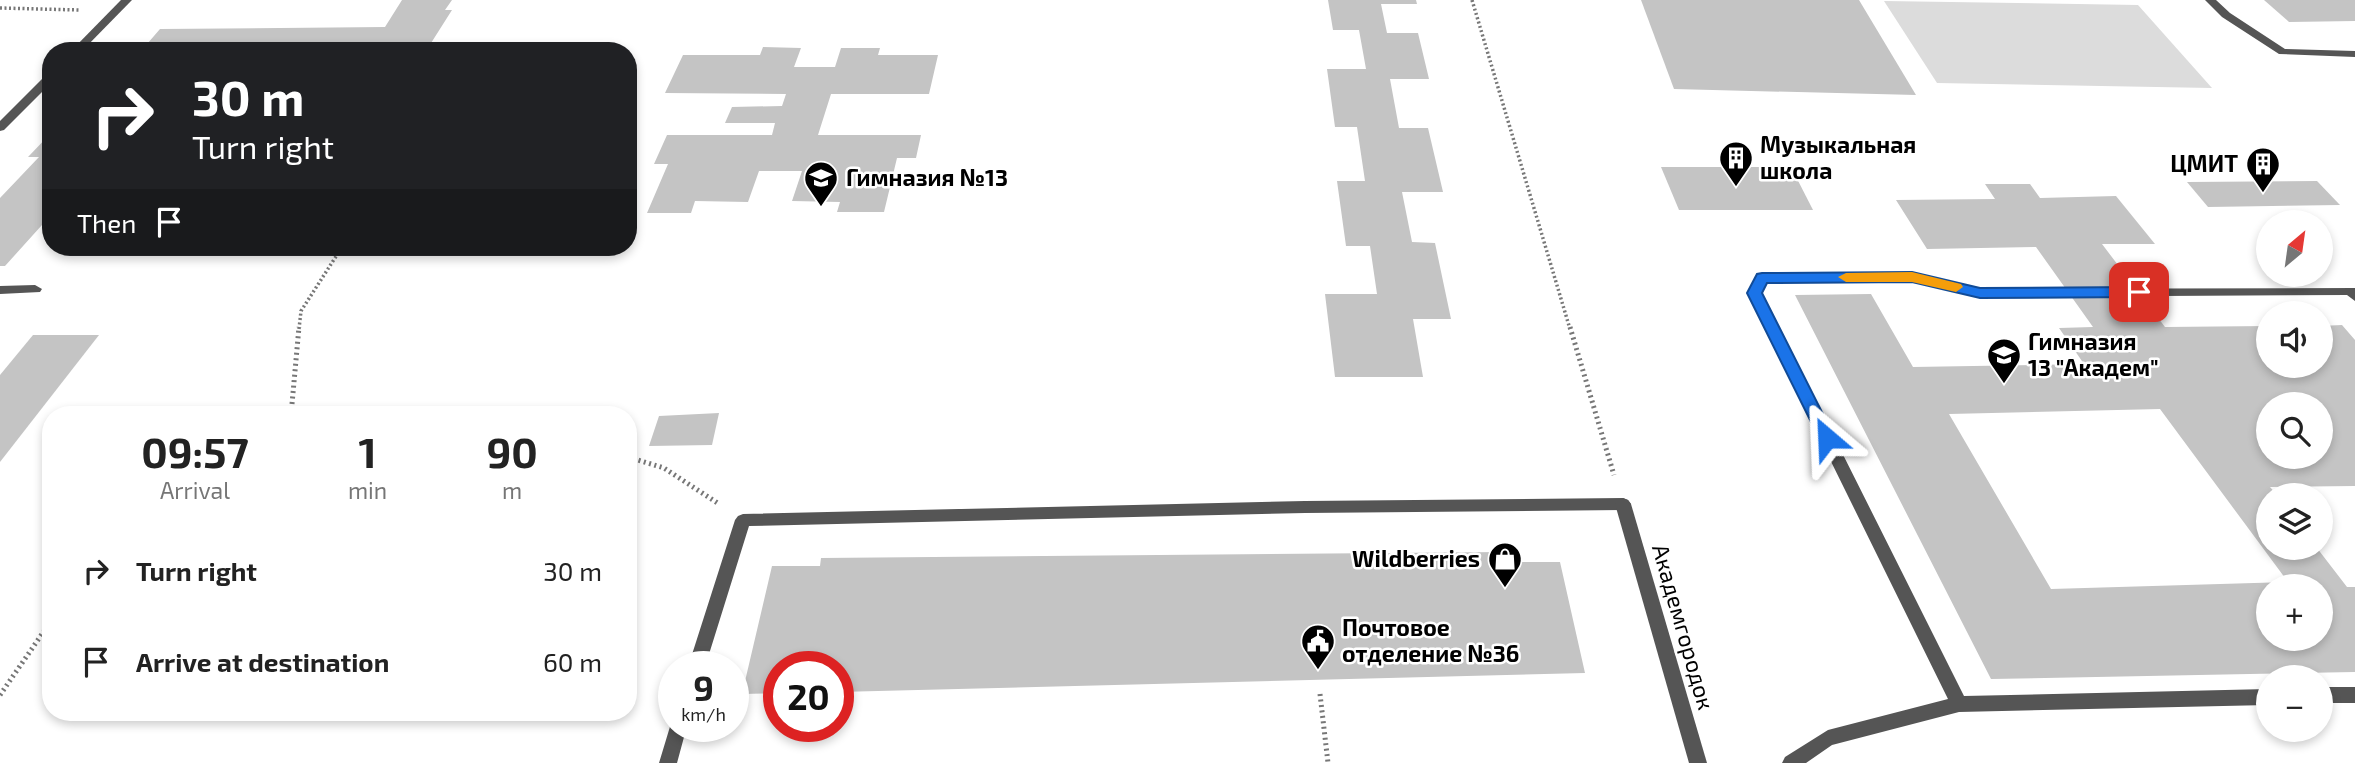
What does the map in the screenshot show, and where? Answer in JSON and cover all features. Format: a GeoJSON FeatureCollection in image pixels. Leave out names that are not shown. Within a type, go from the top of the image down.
{"type":"FeatureCollection","features":[{"type":"Feature","properties":{"kind":"street"},"geometry":{"type":"LineString","coordinates":[[85,42],[127,0]]}},
{"type":"Feature","properties":{"kind":"street"},"geometry":{"type":"LineString","coordinates":[[2210,0],[2226,15],[2283,52],[2355,54]]}},
{"type":"Feature","properties":{"kind":"street"},"geometry":{"type":"LineString","coordinates":[[0,128],[42,85]]}},
{"type":"Feature","properties":{"kind":"street"},"geometry":{"type":"LineString","coordinates":[[1959,704],[1755,293],[1762,278],[1912,277],[1980,293],[2354,293]]}},
{"type":"Feature","properties":{"kind":"street"},"geometry":{"type":"LineString","coordinates":[[0,290],[35,289]]}},
{"type":"Feature","properties":{"kind":"street"},"geometry":{"type":"LineString","coordinates":[[701,651],[743,520],[1305,507],[1623,504]]}},
{"type":"Feature","properties":{"kind":"street","name":"Академгородок"},"geometry":{"type":"LineString","coordinates":[[1623,504],[1698,763]]}},
{"type":"Feature","properties":{"kind":"street"},"geometry":{"type":"LineString","coordinates":[[2333,695],[2355,695]]}},
{"type":"Feature","properties":{"kind":"street"},"geometry":{"type":"LineString","coordinates":[[1791,763],[1828,738],[1959,704],[2256,697]]}},
{"type":"Feature","properties":{"kind":"street"},"geometry":{"type":"LineString","coordinates":[[668,763],[674,742]]}},
{"type":"Feature","properties":{"kind":"path"},"geometry":{"type":"LineString","coordinates":[[1472,0],[1623,504]]}},
{"type":"Feature","properties":{"kind":"path"},"geometry":{"type":"LineString","coordinates":[[0,8],[115,11]]}},
{"type":"Feature","properties":{"kind":"path"},"geometry":{"type":"LineString","coordinates":[[292,406],[301,311],[336,256]]}},
{"type":"Feature","properties":{"kind":"path"},"geometry":{"type":"LineString","coordinates":[[637,460],[664,468],[743,520]]}},
{"type":"Feature","properties":{"kind":"path"},"geometry":{"type":"LineString","coordinates":[[0,695],[42,634]]}},
{"type":"Feature","properties":{"kind":"path"},"geometry":{"type":"LineString","coordinates":[[1320,694],[1328,763]]}},
{"type":"Feature","properties":{"kind":"shaded area"},"geometry":{"type":"Polygon","coordinates":[[[1884,1],[2138,5],[2212,88],[1937,83],[1884,1]]]}},
{"type":"Feature","properties":{"kind":"building"},"geometry":{"type":"Polygon","coordinates":[[[402,0],[452,0],[445,10],[452,10],[432,42],[149,42],[160,29],[385,27],[402,0]]]}},
{"type":"Feature","properties":{"kind":"building"},"geometry":{"type":"Polygon","coordinates":[[[1328,0],[1416,0],[1417,4],[1381,4],[1387,33],[1418,33],[1429,79],[1390,79],[1399,128],[1428,128],[1443,192],[1402,192],[1412,242],[1435,243],[1451,319],[1413,319],[1423,377],[1335,377],[1325,294],[1377,294],[1370,246],[1346,246],[1337,181],[1365,181],[1357,127],[1335,127],[1327,69],[1366,69],[1359,30],[1333,30],[1328,0]]]}},
{"type":"Feature","properties":{"kind":"building"},"geometry":{"type":"Polygon","coordinates":[[[1641,0],[1859,0],[1916,95],[1674,89],[1641,0]]]}},
{"type":"Feature","properties":{"kind":"building"},"geometry":{"type":"Polygon","coordinates":[[[2264,0],[2355,0],[2355,21],[2289,22],[2264,0]]]}},
{"type":"Feature","properties":{"kind":"building"},"geometry":{"type":"Polygon","coordinates":[[[763,47],[801,48],[794,67],[835,67],[841,48],[880,48],[878,55],[938,55],[929,94],[831,94],[818,135],[921,135],[916,158],[897,158],[884,212],[837,212],[840,202],[792,201],[802,171],[759,171],[748,202],[695,201],[691,213],[647,213],[668,164],[654,164],[667,135],[772,135],[775,123],[725,123],[732,107],[782,106],[786,94],[665,93],[683,55],[760,55],[763,47]]]}},
{"type":"Feature","properties":{"kind":"building"},"geometry":{"type":"Polygon","coordinates":[[[42,142],[42,225],[5,266],[0,266],[0,198],[39,157],[28,157],[42,142]]]}},
{"type":"Feature","properties":{"kind":"building","name":"Музыкальная школа"},"geometry":{"type":"Polygon","coordinates":[[[1661,167],[1791,167],[1813,210],[1679,210],[1661,167]]]}},
{"type":"Feature","properties":{"kind":"building","name":"ЦМИТ"},"geometry":{"type":"Polygon","coordinates":[[[2317,181],[2340,205],[2208,207],[2187,182],[2317,181]]]}},
{"type":"Feature","properties":{"kind":"building"},"geometry":{"type":"Polygon","coordinates":[[[1985,184],[2030,184],[2040,198],[2116,196],[2155,244],[2102,244],[2165,327],[2256,326],[2256,378],[2333,378],[2333,325],[2342,325],[2355,340],[2355,486],[2333,486],[2333,483],[2256,483],[2256,539],[2160,409],[1949,414],[2051,589],[2256,583],[2256,651],[2333,651],[2333,574],[2282,574],[2272,560],[2326,560],[2347,587],[2355,587],[2355,672],[2333,672],[2333,665],[2256,665],[2256,674],[1991,679],[1795,295],[1871,294],[1913,367],[2084,364],[2059,328],[2093,327],[2036,247],[1927,249],[1896,200],[1995,199],[1985,184]]]}},
{"type":"Feature","properties":{"kind":"building"},"geometry":{"type":"Polygon","coordinates":[[[33,335],[99,335],[0,462],[0,375],[33,335]]]}},
{"type":"Feature","properties":{"kind":"building"},"geometry":{"type":"Polygon","coordinates":[[[719,413],[712,445],[649,446],[659,416],[719,413]]]}},
{"type":"Feature","properties":{"kind":"building"},"geometry":{"type":"Polygon","coordinates":[[[1503,552],[1505,562],[1560,562],[1585,673],[854,692],[854,651],[763,651],[763,693],[749,694],[749,664],[772,566],[820,566],[821,558],[1503,552]]]}},
{"type":"Feature","properties":{"kind":"slow traffic"},"geometry":{"type":"LineString","coordinates":[[1846,277],[1912,277],[1956,287]]}},
{"type":"Feature","properties":{"kind":"place","name":"Музыкальная школа"},"geometry":{"type":"Point","coordinates":[1736,188]}},
{"type":"Feature","properties":{"kind":"place","name":"ЦМИТ"},"geometry":{"type":"Point","coordinates":[2263,194]}},
{"type":"Feature","properties":{"kind":"place","name":"Гимназия №13"},"geometry":{"type":"Point","coordinates":[821,208]}},
{"type":"Feature","properties":{"kind":"place","name":"Гимназия 13 \"Академ\""},"geometry":{"type":"Point","coordinates":[2004,385]}},
{"type":"Feature","properties":{"kind":"place","name":"Wildberries"},"geometry":{"type":"Point","coordinates":[1505,589]}},
{"type":"Feature","properties":{"kind":"place","name":"Почтовое отделение №36"},"geometry":{"type":"Point","coordinates":[1318,671]}},
{"type":"Feature","properties":{"kind":"route"},"geometry":{"type":"LineString","coordinates":[[1827,438],[1755,293],[1762,278],[1912,277],[1980,293],[2139,292]]}}]}
